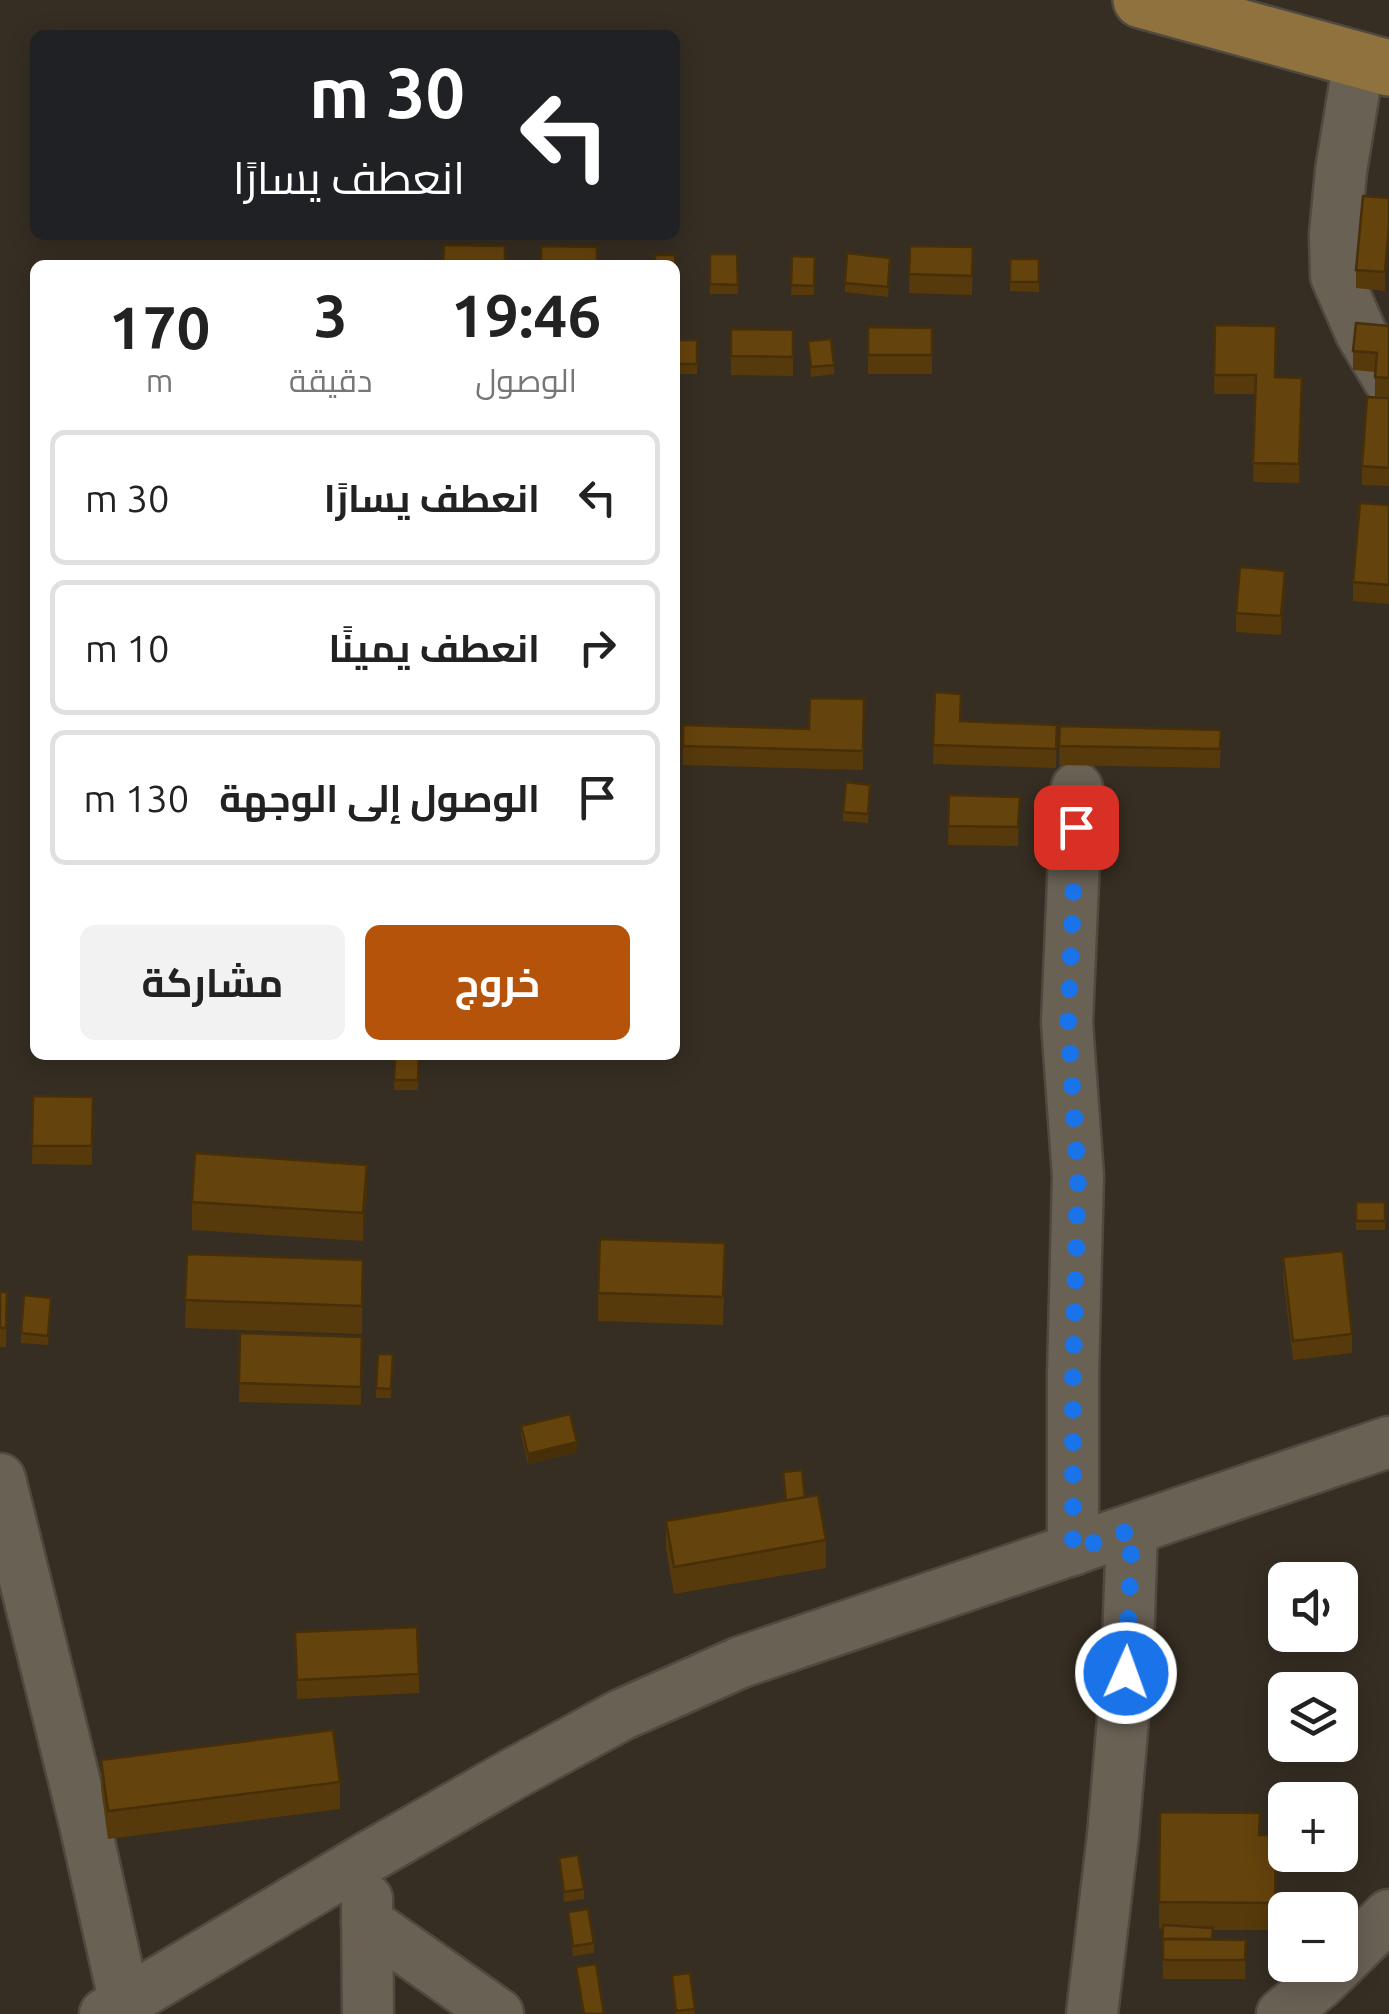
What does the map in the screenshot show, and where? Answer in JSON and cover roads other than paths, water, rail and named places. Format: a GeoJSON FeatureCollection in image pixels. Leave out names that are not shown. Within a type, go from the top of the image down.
{"type":"FeatureCollection","features":[{"type":"Feature","properties":{"kind":"main road"},"geometry":{"type":"LineString","coordinates":[[1163,3],[1374,64]]}},
{"type":"Feature","properties":{"kind":"street"},"geometry":{"type":"LineString","coordinates":[[1374,64],[1341,170],[1336,276],[1361,333],[1389,380]]}},
{"type":"Feature","properties":{"kind":"street"},"geometry":{"type":"LineString","coordinates":[[1073,1550],[1078,1176],[1068,1023],[1078,788]]}},
{"type":"Feature","properties":{"kind":"street"},"geometry":{"type":"LineString","coordinates":[[0,1479],[86,1824],[115,2009],[513,1774],[621,1716],[741,1662],[1389,1442]]}},
{"type":"Feature","properties":{"kind":"street"},"geometry":{"type":"LineString","coordinates":[[1092,2014],[1121,1745],[1132,1530]]}},
{"type":"Feature","properties":{"kind":"street"},"geometry":{"type":"LineString","coordinates":[[367,1858],[368,2014]]}},
{"type":"Feature","properties":{"kind":"street"},"geometry":{"type":"LineString","coordinates":[[1358,1945],[1389,1915]]}},
{"type":"Feature","properties":{"kind":"street"},"geometry":{"type":"LineString","coordinates":[[368,1922],[498,2014]]}},
{"type":"Feature","properties":{"kind":"street"},"geometry":{"type":"LineString","coordinates":[[1282,2014],[1321,1982]]}}]}
